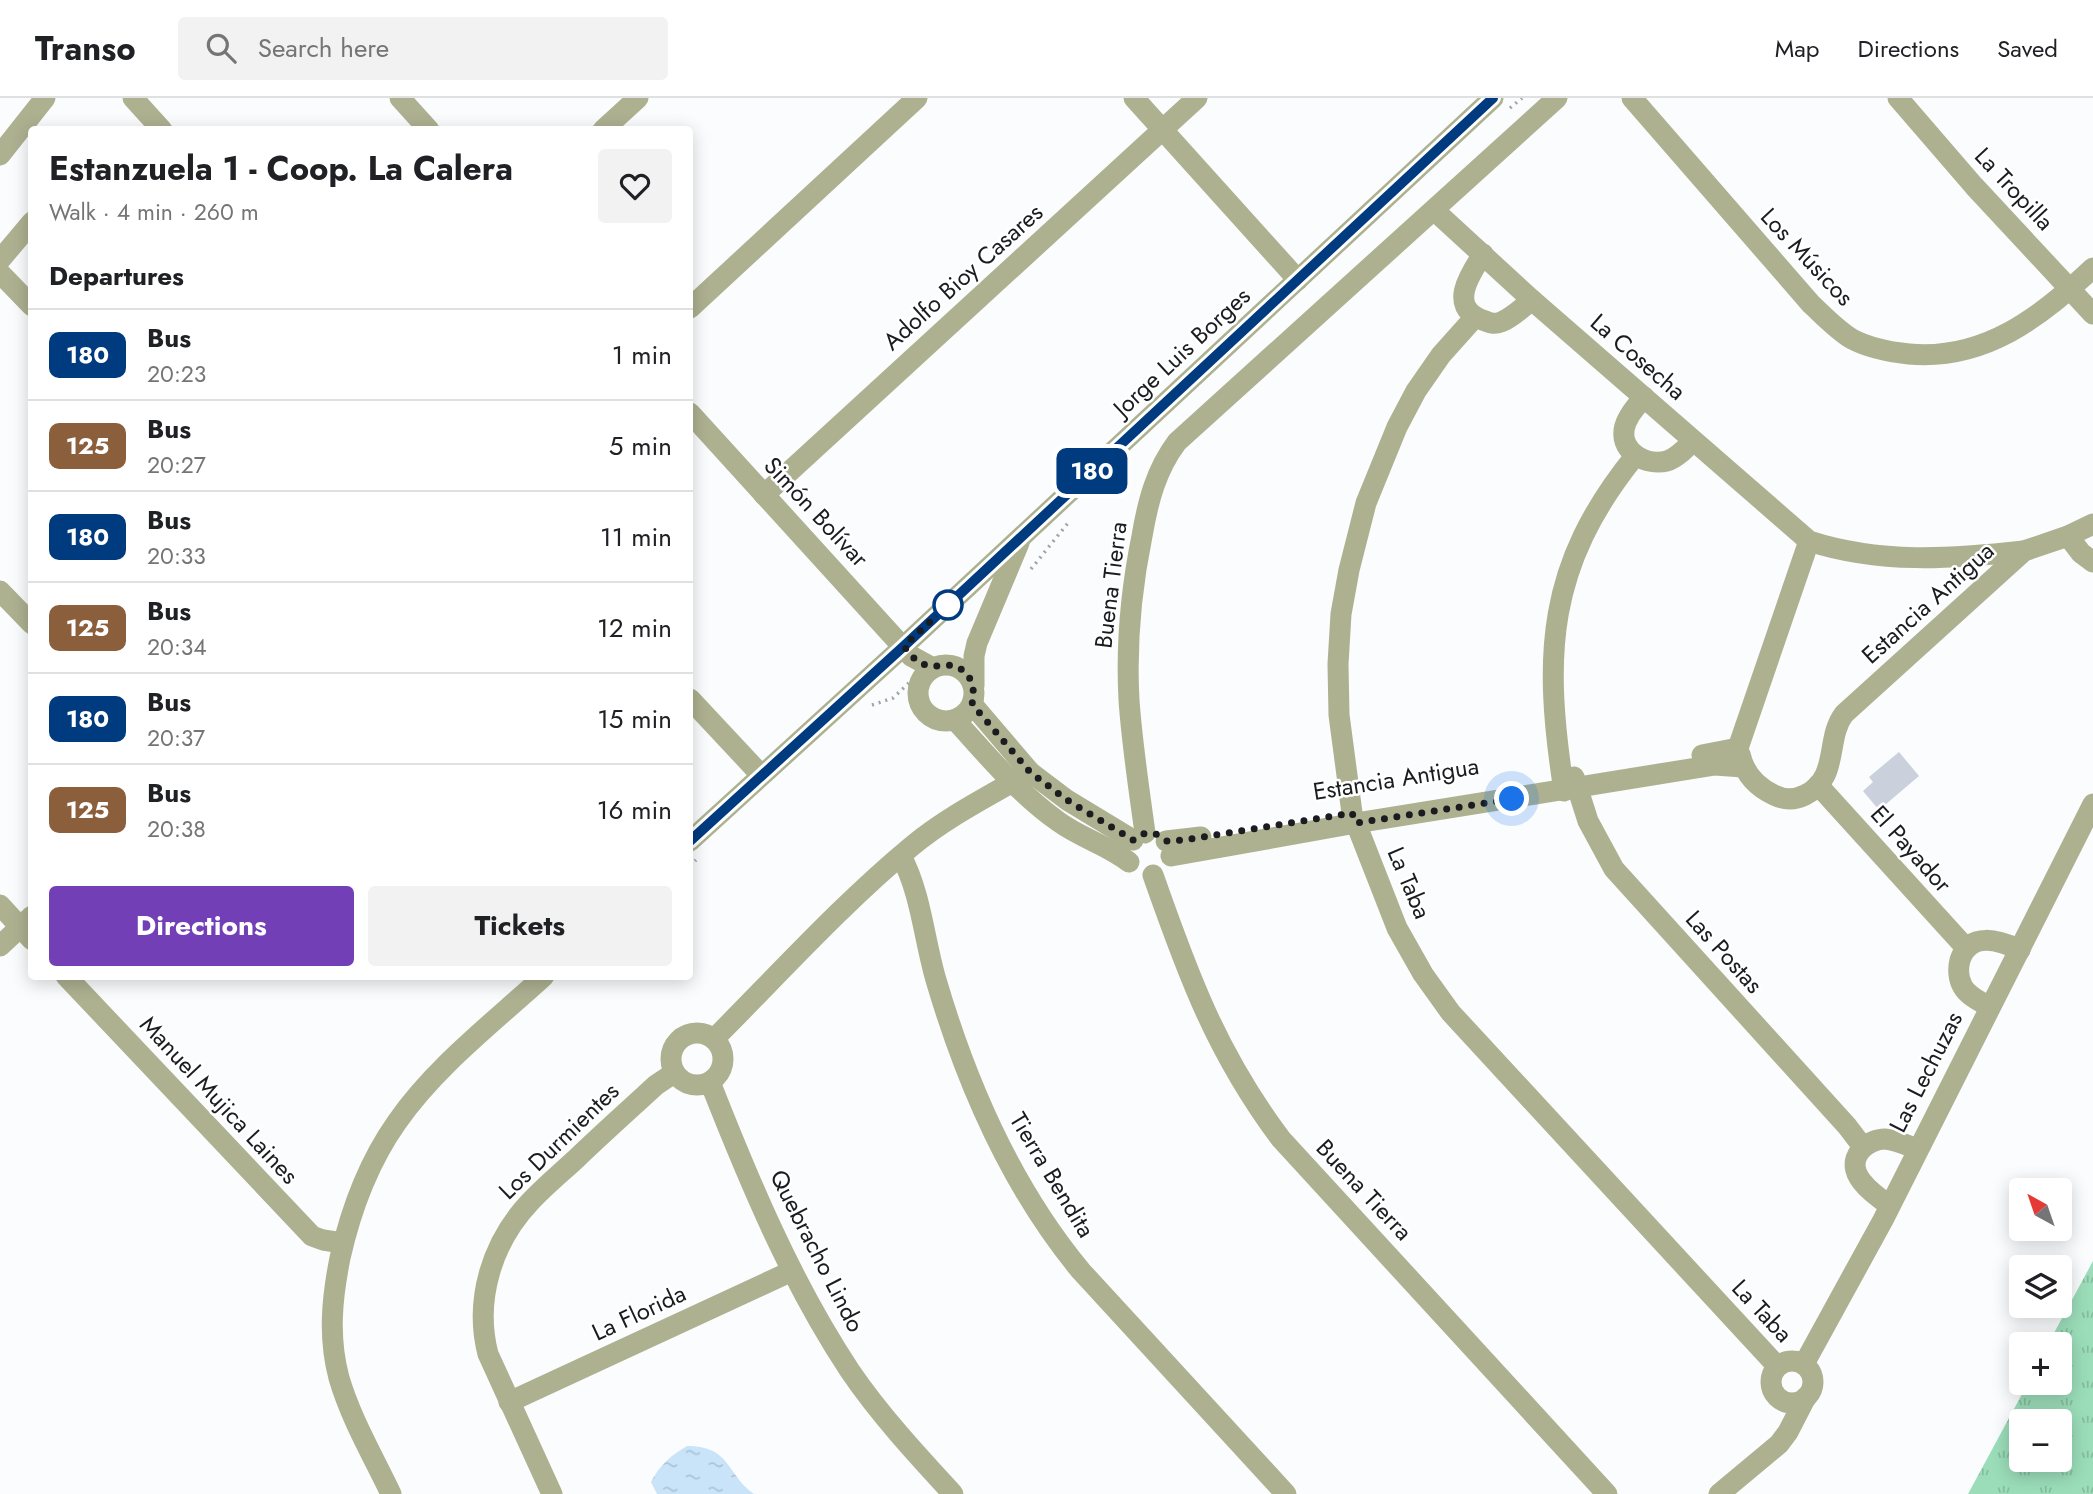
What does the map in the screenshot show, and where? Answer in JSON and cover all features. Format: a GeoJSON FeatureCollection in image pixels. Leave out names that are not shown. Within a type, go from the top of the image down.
{"type":"FeatureCollection","features":[{"type":"Feature","properties":{"kind":"street"},"geometry":{"type":"LineString","coordinates":[[0,155],[45,98]]}},
{"type":"Feature","properties":{"kind":"street"},"geometry":{"type":"LineString","coordinates":[[133,98],[158,126]]}},
{"type":"Feature","properties":{"kind":"street"},"geometry":{"type":"LineString","coordinates":[[400,98],[425,126]]}},
{"type":"Feature","properties":{"kind":"street"},"geometry":{"type":"LineString","coordinates":[[607,126],[638,98]]}},
{"type":"Feature","properties":{"kind":"street"},"geometry":{"type":"LineString","coordinates":[[693,305],[916,98]]}},
{"type":"Feature","properties":{"kind":"street"},"geometry":{"type":"LineString","coordinates":[[1134,98],[1298,280]]}},
{"type":"Feature","properties":{"kind":"street","name":"Adolfo Bioy Casares"},"geometry":{"type":"LineString","coordinates":[[764,495],[1197,98]]}},
{"type":"Feature","properties":{"kind":"street","name":"Jorge Luis Borges"},"geometry":{"type":"LineString","coordinates":[[693,838],[904,646],[1493,98]]}},
{"type":"Feature","properties":{"kind":"street","name":"Buena Tierra"},"geometry":{"type":"LineString","coordinates":[[1139,836],[1128,667],[1135,570],[1148,503],[1165,458],[1177,442],[1557,98]]}},
{"type":"Feature","properties":{"kind":"street","name":"Los Músicos"},"geometry":{"type":"LineString","coordinates":[[1632,98],[1811,304],[1853,339],[1874,348],[1928,356],[1981,347],[2036,317],[2093,268]]}},
{"type":"Feature","properties":{"kind":"street","name":"La Tropilla"},"geometry":{"type":"LineString","coordinates":[[1898,98],[1974,186],[2093,314]]}},
{"type":"Feature","properties":{"kind":"street","name":"La Cosecha"},"geometry":{"type":"LineString","coordinates":[[1435,211],[1532,300],[1809,541],[1836,550],[1878,557],[1965,558],[2024,551]]}},
{"type":"Feature","properties":{"kind":"street"},"geometry":{"type":"LineString","coordinates":[[0,260],[28,227]]}},
{"type":"Feature","properties":{"kind":"street"},"geometry":{"type":"LineString","coordinates":[[1483,254],[1466,281],[1464,293],[1465,305],[1475,317],[1490,324],[1502,322],[1532,300]]}},
{"type":"Feature","properties":{"kind":"street"},"geometry":{"type":"LineString","coordinates":[[0,273],[28,302]]}},
{"type":"Feature","properties":{"kind":"street","name":"La Taba"},"geometry":{"type":"LineString","coordinates":[[1475,317],[1435,364],[1416,391],[1397,427],[1366,503],[1349,570],[1341,614],[1339,715],[1354,818],[1397,928],[1444,1004],[1777,1366]]}},
{"type":"Feature","properties":{"kind":"street"},"geometry":{"type":"LineString","coordinates":[[1644,397],[1632,411],[1624,429],[1624,440],[1635,456],[1656,462],[1668,461],[1693,441]]}},
{"type":"Feature","properties":{"kind":"street","name":"Simón Bolívar"},"geometry":{"type":"LineString","coordinates":[[693,416],[920,663],[933,668]]}},
{"type":"Feature","properties":{"kind":"street","name":"Las Postas"},"geometry":{"type":"LineString","coordinates":[[1635,456],[1612,484],[1579,542],[1566,575],[1557,617],[1553,656],[1553,708],[1569,784],[1614,869],[1863,1147]]}},
{"type":"Feature","properties":{"kind":"street","name":"Estancia Antigua"},"geometry":{"type":"LineString","coordinates":[[1818,785],[1826,777],[1836,724],[1844,713],[2024,551],[2093,524]]}},
{"type":"Feature","properties":{"kind":"street"},"geometry":{"type":"LineString","coordinates":[[956,720],[962,717],[973,695],[977,643],[1022,535]]}},
{"type":"Feature","properties":{"kind":"street"},"geometry":{"type":"LineString","coordinates":[[2068,536],[2081,553],[2093,562]]}},
{"type":"Feature","properties":{"kind":"street"},"geometry":{"type":"LineString","coordinates":[[1809,541],[1741,758],[1753,781],[1780,798],[1802,797],[1818,785]]}},
{"type":"Feature","properties":{"kind":"street"},"geometry":{"type":"LineString","coordinates":[[1965,558],[1979,573],[1975,596]]}},
{"type":"Feature","properties":{"kind":"street"},"geometry":{"type":"LineString","coordinates":[[0,591],[28,620]]}},
{"type":"Feature","properties":{"kind":"street"},"geometry":{"type":"LineString","coordinates":[[904,646],[908,673],[928,715],[936,720],[956,720],[980,731],[1061,824],[1110,849],[1129,862],[1136,872],[1147,876],[1165,869],[1169,849],[1157,834],[1139,836],[1021,777]]}},
{"type":"Feature","properties":{"kind":"street"},"geometry":{"type":"LineString","coordinates":[[918,698],[920,680],[933,668],[941,665],[958,667],[970,678],[980,731]]}},
{"type":"Feature","properties":{"kind":"street"},"geometry":{"type":"LineString","coordinates":[[693,702],[761,775]]}},
{"type":"Feature","properties":{"kind":"street","name":"Estancia Antigua"},"geometry":{"type":"LineString","coordinates":[[1169,849],[1741,758]]}},
{"type":"Feature","properties":{"kind":"street"},"geometry":{"type":"LineString","coordinates":[[714,1040],[866,887],[901,856],[939,827],[1021,777]]}},
{"type":"Feature","properties":{"kind":"street","name":"El Payador"},"geometry":{"type":"LineString","coordinates":[[1818,785],[1966,948]]}},
{"type":"Feature","properties":{"kind":"street","name":"Las Lechuzas"},"geometry":{"type":"LineString","coordinates":[[1804,1364],[1889,1205],[2093,804]]}},
{"type":"Feature","properties":{"kind":"street"},"geometry":{"type":"LineString","coordinates":[[1129,862],[1128,850],[1139,836]]}},
{"type":"Feature","properties":{"kind":"street","name":"Tierra Bendita"},"geometry":{"type":"LineString","coordinates":[[901,856],[911,875],[935,977],[953,1032],[995,1133],[1037,1209],[1063,1250],[1081,1271],[1286,1494]]}},
{"type":"Feature","properties":{"kind":"street","name":"Buena Tierra"},"geometry":{"type":"LineString","coordinates":[[1153,875],[1203,1010],[1222,1049],[1260,1110],[1282,1139],[1608,1494]]}},
{"type":"Feature","properties":{"kind":"street"},"geometry":{"type":"LineString","coordinates":[[0,905],[28,928],[0,946]]}},
{"type":"Feature","properties":{"kind":"street"},"geometry":{"type":"LineString","coordinates":[[1989,1007],[1963,987],[1959,963],[1966,948],[1978,941],[1991,940],[2020,950]]}},
{"type":"Feature","properties":{"kind":"street","name":"Manuel Mujica Laines"},"geometry":{"type":"LineString","coordinates":[[70,980],[312,1236],[343,1243]]}},
{"type":"Feature","properties":{"kind":"street"},"geometry":{"type":"LineString","coordinates":[[391,1494],[346,1399],[331,1331],[332,1306],[352,1210],[368,1171],[398,1121],[450,1062],[540,980]]}},
{"type":"Feature","properties":{"kind":"street"},"geometry":{"type":"LineString","coordinates":[[699,1033],[714,1040],[722,1054],[723,1062],[716,1077],[710,1082],[694,1086],[679,1079],[674,1073],[670,1057],[672,1049],[683,1037],[699,1033]]}},
{"type":"Feature","properties":{"kind":"street","name":"Los Durmientes"},"geometry":{"type":"LineString","coordinates":[[552,1494],[488,1354],[482,1333],[482,1305],[488,1276],[511,1225],[530,1202],[656,1085],[674,1073]]}},
{"type":"Feature","properties":{"kind":"street","name":"Quebracho Lindo"},"geometry":{"type":"LineString","coordinates":[[710,1082],[792,1271],[826,1333],[863,1390],[953,1494]]}},
{"type":"Feature","properties":{"kind":"street"},"geometry":{"type":"LineString","coordinates":[[1889,1205],[1866,1188],[1858,1175],[1857,1155],[1863,1147],[1885,1139],[1917,1149]]}},
{"type":"Feature","properties":{"kind":"street","name":"La Florida"},"geometry":{"type":"LineString","coordinates":[[509,1402],[792,1271]]}},
{"type":"Feature","properties":{"kind":"street","name":"La Taba"},"geometry":{"type":"LineString","coordinates":[[1778,1398],[1773,1392],[1771,1378],[1777,1366],[1790,1360],[1804,1364],[1812,1373],[1813,1386],[1806,1397]]}},
{"type":"Feature","properties":{"kind":"street"},"geometry":{"type":"LineString","coordinates":[[1778,1398],[1795,1403],[1806,1397]]}},
{"type":"Feature","properties":{"kind":"street"},"geometry":{"type":"LineString","coordinates":[[1719,1494],[1755,1466],[1788,1432],[1806,1397]]}},
{"type":"Feature","properties":{"kind":"street"},"geometry":{"type":"LineString","coordinates":[[1778,1398],[1787,1413],[1788,1432]]}},
{"type":"Feature","properties":{"kind":"street"},"geometry":{"type":"LineString","coordinates":[[378,1467],[379,1494]]}},
{"type":"Feature","properties":{"kind":"green space"},"geometry":{"type":"Polygon","coordinates":[[[2093,1261],[2093,1494],[1968,1494],[2009,1418],[2009,1472],[2072,1472],[2072,1409],[2014,1409],[2022,1395],[2072,1395],[2072,1332],[2055,1332],[2062,1318],[2072,1318],[2072,1300],[2093,1261]]]}},
{"type":"Feature","properties":{"kind":"water"},"geometry":{"type":"Polygon","coordinates":[[[687,1446],[701,1447],[720,1456],[754,1494],[657,1494],[651,1482],[654,1476],[666,1461],[687,1446]]]}},
{"type":"Feature","properties":{"kind":"building"},"geometry":{"type":"Polygon","coordinates":[[[1899,752],[1919,776],[1879,810],[1863,791],[1873,782],[1869,777],[1899,752]]]}},
{"type":"Feature","properties":{"kind":"bus line","name":"180"},"geometry":{"type":"LineString","coordinates":[[693,838],[904,646],[1493,98]]}},
{"type":"Feature","properties":{"kind":"route"},"geometry":{"type":"LineString","coordinates":[[948,605],[904,646],[911,656],[933,668],[949,664],[965,671],[974,686],[972,704],[1030,772],[1067,800],[1133,840],[1138,835],[1151,832],[1167,841],[1184,840],[1352,813],[1356,823],[1512,799]]}}]}
